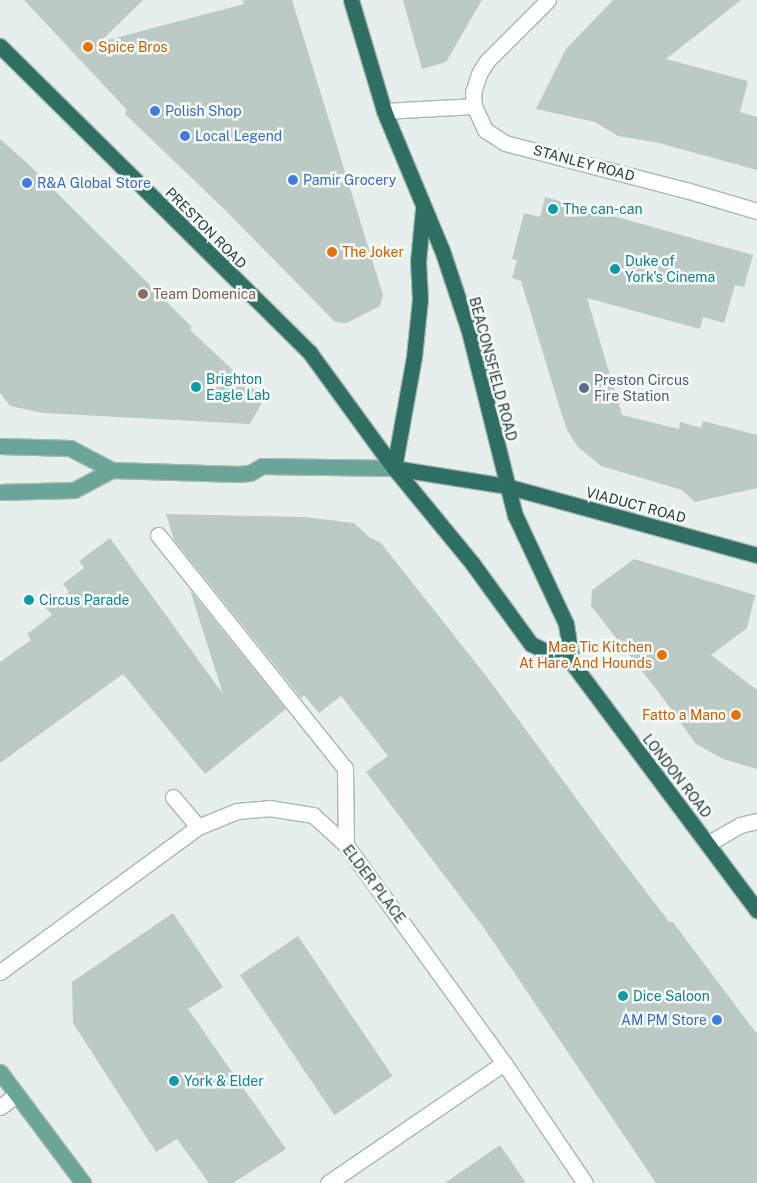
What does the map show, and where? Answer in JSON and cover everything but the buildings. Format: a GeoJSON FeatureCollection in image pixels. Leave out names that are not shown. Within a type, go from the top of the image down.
{"type":"FeatureCollection","features":[{"type":"Feature","properties":{"kind":"highway","name":"BEACONSFIELD ROAD"},"geometry":{"type":"LineString","coordinates":[[351,0],[384,111],[442,250],[469,331],[506,486]]}},
{"type":"Feature","properties":{"kind":"highway","name":"PRESTON ROAD"},"geometry":{"type":"LineString","coordinates":[[0,46],[310,353],[394,468]]}},
{"type":"Feature","properties":{"kind":"highway","name":"BEACONSFIELD ROAD"},"geometry":{"type":"LineString","coordinates":[[394,468],[414,357],[420,299],[418,262],[423,205]]}},
{"type":"Feature","properties":{"kind":"highway","name":"VIADUCT ROAD"},"geometry":{"type":"LineString","coordinates":[[394,468],[506,486],[757,555]]}},
{"type":"Feature","properties":{"kind":"highway"},"geometry":{"type":"LineString","coordinates":[[394,468],[472,564],[531,644],[572,662]]}},
{"type":"Feature","properties":{"kind":"highway","name":"LONDON ROAD"},"geometry":{"type":"LineString","coordinates":[[506,486],[515,515],[566,624],[572,662],[638,753],[709,843],[757,910]]}},
{"type":"Feature","properties":{"kind":"main road"},"geometry":{"type":"LineString","coordinates":[[0,446],[70,448],[112,470],[238,474],[250,473],[262,466],[394,468]]}},
{"type":"Feature","properties":{"kind":"main road"},"geometry":{"type":"LineString","coordinates":[[0,492],[74,490],[112,470]]}},
{"type":"Feature","properties":{"kind":"main road"},"geometry":{"type":"LineString","coordinates":[[0,1072],[83,1183]]}},
{"type":"Feature","properties":{"kind":"street"},"geometry":{"type":"LineString","coordinates":[[384,111],[474,106],[476,83],[487,61],[548,0]]}},
{"type":"Feature","properties":{"kind":"street","name":"STANLEY ROAD"},"geometry":{"type":"LineString","coordinates":[[474,106],[485,130],[505,143],[686,190],[757,211]]}},
{"type":"Feature","properties":{"kind":"street"},"geometry":{"type":"LineString","coordinates":[[158,535],[345,768],[346,845]]}},
{"type":"Feature","properties":{"kind":"street"},"geometry":{"type":"LineString","coordinates":[[173,797],[198,827]]}},
{"type":"Feature","properties":{"kind":"street","name":"ELDER PLACE"},"geometry":{"type":"LineString","coordinates":[[0,972],[198,827],[237,811],[269,808],[313,815],[346,845],[504,1063],[585,1183]]}},
{"type":"Feature","properties":{"kind":"street"},"geometry":{"type":"LineString","coordinates":[[709,843],[740,824],[757,821]]}},
{"type":"Feature","properties":{"kind":"street"},"geometry":{"type":"LineString","coordinates":[[328,1183],[504,1063]]}},
{"type":"Feature","properties":{"kind":"street"},"geometry":{"type":"LineString","coordinates":[[0,1107],[16,1095]]}},
{"type":"Feature","properties":{"kind":"place","name":"Spice Bros"},"geometry":{"type":"Point","coordinates":[88,47]}},
{"type":"Feature","properties":{"kind":"place","name":"Polish Shop"},"geometry":{"type":"Point","coordinates":[155,111]}},
{"type":"Feature","properties":{"kind":"place","name":"Local Legend"},"geometry":{"type":"Point","coordinates":[185,136]}},
{"type":"Feature","properties":{"kind":"place","name":"Pamir Grocery"},"geometry":{"type":"Point","coordinates":[293,180]}},
{"type":"Feature","properties":{"kind":"place","name":"R&A Global Store"},"geometry":{"type":"Point","coordinates":[27,183]}},
{"type":"Feature","properties":{"kind":"place","name":"The can-can"},"geometry":{"type":"Point","coordinates":[553,209]}},
{"type":"Feature","properties":{"kind":"place","name":"The Joker"},"geometry":{"type":"Point","coordinates":[332,252]}},
{"type":"Feature","properties":{"kind":"place","name":"Duke of York's Cinema"},"geometry":{"type":"Point","coordinates":[615,269]}},
{"type":"Feature","properties":{"kind":"place","name":"Team Domenica"},"geometry":{"type":"Point","coordinates":[143,294]}},
{"type":"Feature","properties":{"kind":"place","name":"Brighton Eagle Lab"},"geometry":{"type":"Point","coordinates":[196,387]}},
{"type":"Feature","properties":{"kind":"place","name":"Preston Circus Fire Station"},"geometry":{"type":"Point","coordinates":[584,388]}},
{"type":"Feature","properties":{"kind":"place","name":"Circus Parade"},"geometry":{"type":"Point","coordinates":[29,600]}},
{"type":"Feature","properties":{"kind":"place","name":"Mae Tic Kitchen At Hare And Hounds"},"geometry":{"type":"Point","coordinates":[662,655]}},
{"type":"Feature","properties":{"kind":"place","name":"Fatto a Mano"},"geometry":{"type":"Point","coordinates":[736,715]}},
{"type":"Feature","properties":{"kind":"place","name":"Dice Saloon"},"geometry":{"type":"Point","coordinates":[623,996]}},
{"type":"Feature","properties":{"kind":"place","name":"AM PM Store"},"geometry":{"type":"Point","coordinates":[717,1020]}},
{"type":"Feature","properties":{"kind":"place","name":"York & Elder"},"geometry":{"type":"Point","coordinates":[174,1081]}}]}
